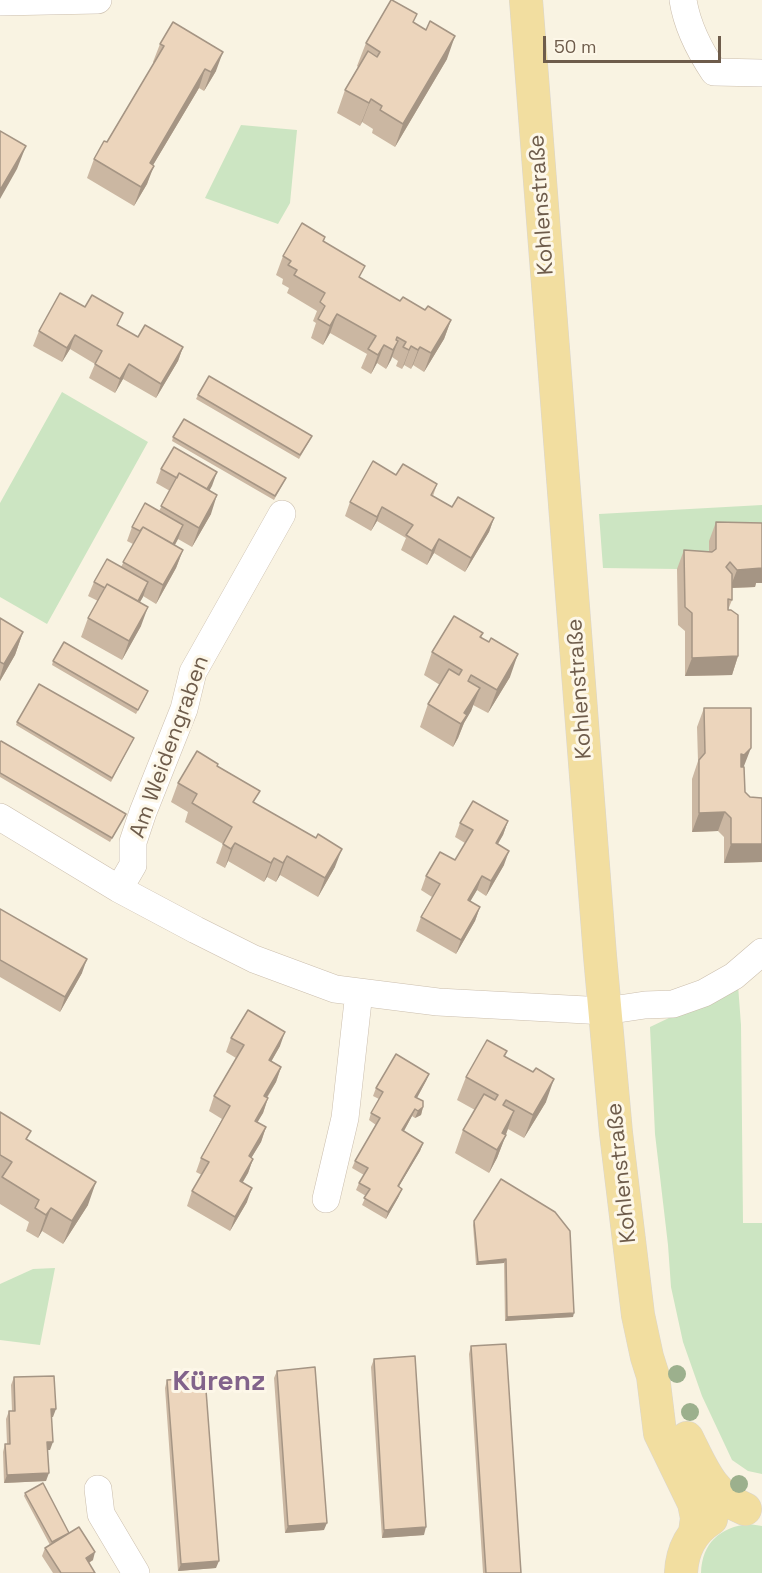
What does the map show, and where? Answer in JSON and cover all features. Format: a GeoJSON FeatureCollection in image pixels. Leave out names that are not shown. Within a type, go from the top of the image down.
{"type":"FeatureCollection","features":[{"type":"Feature","properties":{"kind":"main road","name":"Kohlenstraße"},"geometry":{"type":"LineString","coordinates":[[526,0],[616,1133],[638,1315],[653,1376],[660,1433],[694,1503],[697,1518],[695,1533]]}},
{"type":"Feature","properties":{"kind":"main road","name":"Kohlenstraße"},"geometry":{"type":"LineString","coordinates":[[653,1376],[713,1485],[725,1498],[754,1510]]}},
{"type":"Feature","properties":{"kind":"main road","name":"Kohlenstraße"},"geometry":{"type":"LineString","coordinates":[[681,1573],[685,1549],[703,1525],[717,1515],[734,1510],[754,1510]]}},
{"type":"Feature","properties":{"kind":"street"},"geometry":{"type":"LineString","coordinates":[[0,2],[98,0]]}},
{"type":"Feature","properties":{"kind":"street"},"geometry":{"type":"LineString","coordinates":[[683,0],[690,27],[704,58],[714,72],[762,73]]}},
{"type":"Feature","properties":{"kind":"street","name":"Am Weidengraben"},"geometry":{"type":"LineString","coordinates":[[119,889],[133,865],[133,842],[184,708],[193,672],[282,514]]}},
{"type":"Feature","properties":{"kind":"street"},"geometry":{"type":"LineString","coordinates":[[0,817],[119,889],[254,959],[335,989],[438,1002],[605,1011],[645,1005],[673,1004],[704,993],[734,976],[762,952]]}},
{"type":"Feature","properties":{"kind":"street"},"geometry":{"type":"LineString","coordinates":[[326,1199],[345,1118],[359,992]]}},
{"type":"Feature","properties":{"kind":"street"},"geometry":{"type":"LineString","coordinates":[[98,1489],[101,1514],[136,1573]]}},
{"type":"Feature","properties":{"kind":"green space"},"geometry":{"type":"Polygon","coordinates":[[[241,125],[297,130],[290,203],[278,224],[205,198],[241,125]]]}},
{"type":"Feature","properties":{"kind":"green space"},"geometry":{"type":"Polygon","coordinates":[[[62,392],[148,442],[47,624],[0,597],[0,503],[62,392]]]}},
{"type":"Feature","properties":{"kind":"green space"},"geometry":{"type":"Polygon","coordinates":[[[762,505],[762,542],[705,571],[603,568],[599,514],[762,505]]]}},
{"type":"Feature","properties":{"kind":"green space"},"geometry":{"type":"Polygon","coordinates":[[[738,985],[741,1025],[743,1223],[762,1223],[762,1474],[748,1471],[732,1460],[702,1396],[683,1342],[671,1287],[655,1134],[650,1027],[738,985]]]}},
{"type":"Feature","properties":{"kind":"green space"},"geometry":{"type":"Polygon","coordinates":[[[55,1268],[40,1345],[0,1340],[0,1284],[33,1269],[55,1268]]]}},
{"type":"Feature","properties":{"kind":"green space"},"geometry":{"type":"Polygon","coordinates":[[[749,1524],[762,1526],[762,1573],[701,1573],[705,1553],[714,1538],[729,1529],[749,1524]]]}},
{"type":"Feature","properties":{"kind":"building"},"geometry":{"type":"Polygon","coordinates":[[[391,0],[417,14],[413,22],[426,30],[430,21],[455,36],[403,124],[380,110],[382,106],[371,99],[369,103],[345,90],[368,51],[377,57],[380,52],[366,43],[391,0]]]}},
{"type":"Feature","properties":{"kind":"building"},"geometry":{"type":"Polygon","coordinates":[[[173,22],[223,52],[211,72],[205,69],[150,163],[154,166],[141,187],[94,159],[104,141],[107,142],[164,46],[160,44],[173,22]]]}},
{"type":"Feature","properties":{"kind":"building"},"geometry":{"type":"Polygon","coordinates":[[[0,131],[26,146],[0,190],[0,131]]]}},
{"type":"Feature","properties":{"kind":"building"},"geometry":{"type":"Polygon","coordinates":[[[302,223],[325,237],[323,241],[365,266],[359,277],[400,301],[403,297],[425,310],[428,306],[451,320],[431,353],[420,347],[418,350],[411,346],[409,350],[403,347],[406,342],[397,337],[398,341],[393,350],[384,345],[378,355],[368,349],[376,336],[337,314],[330,326],[318,319],[325,306],[320,302],[325,293],[294,275],[297,270],[288,265],[291,261],[283,256],[302,223]]]}},
{"type":"Feature","properties":{"kind":"building"},"geometry":{"type":"Polygon","coordinates":[[[60,293],[85,307],[92,295],[123,313],[117,325],[138,337],[145,325],[183,347],[161,384],[129,364],[120,379],[95,364],[102,351],[75,335],[67,348],[39,331],[60,293]]]}},
{"type":"Feature","properties":{"kind":"building"},"geometry":{"type":"Polygon","coordinates":[[[209,376],[312,436],[300,455],[198,395],[209,376]]]}},
{"type":"Feature","properties":{"kind":"building"},"geometry":{"type":"Polygon","coordinates":[[[184,419],[286,478],[275,496],[173,437],[184,419]]]}},
{"type":"Feature","properties":{"kind":"building"},"geometry":{"type":"Polygon","coordinates":[[[174,447],[217,472],[207,489],[179,473],[177,478],[161,469],[174,447]]]}},
{"type":"Feature","properties":{"kind":"building"},"geometry":{"type":"Polygon","coordinates":[[[373,461],[396,475],[403,464],[437,484],[431,495],[452,507],[458,497],[494,518],[471,558],[439,539],[432,551],[406,535],[413,525],[382,507],[377,517],[350,502],[373,461]]]}},
{"type":"Feature","properties":{"kind":"building"},"geometry":{"type":"Polygon","coordinates":[[[179,473],[217,495],[199,528],[161,506],[179,473]]]}},
{"type":"Feature","properties":{"kind":"building"},"geometry":{"type":"Polygon","coordinates":[[[145,503],[183,525],[173,544],[143,527],[140,531],[132,527],[145,503]]]}},
{"type":"Feature","properties":{"kind":"building"},"geometry":{"type":"Polygon","coordinates":[[[716,522],[762,523],[762,568],[737,570],[730,562],[726,567],[732,574],[732,600],[728,599],[728,610],[738,615],[738,656],[692,658],[692,613],[685,607],[684,550],[712,552],[716,549],[716,522]]]}},
{"type":"Feature","properties":{"kind":"building"},"geometry":{"type":"Polygon","coordinates":[[[143,527],[183,550],[163,585],[123,562],[143,527]]]}},
{"type":"Feature","properties":{"kind":"building"},"geometry":{"type":"Polygon","coordinates":[[[107,559],[148,582],[138,601],[107,584],[105,588],[94,582],[107,559]]]}},
{"type":"Feature","properties":{"kind":"building"},"geometry":{"type":"Polygon","coordinates":[[[107,584],[148,607],[129,641],[88,618],[107,584]]]}},
{"type":"Feature","properties":{"kind":"building"},"geometry":{"type":"Polygon","coordinates":[[[454,616],[483,633],[480,637],[489,642],[491,638],[518,654],[497,690],[471,675],[468,681],[480,688],[464,713],[467,715],[461,724],[428,704],[449,669],[459,675],[462,670],[432,652],[454,616]]]}},
{"type":"Feature","properties":{"kind":"building"},"geometry":{"type":"Polygon","coordinates":[[[0,618],[23,632],[4,664],[0,662],[0,618]]]}},
{"type":"Feature","properties":{"kind":"building"},"geometry":{"type":"Polygon","coordinates":[[[64,642],[148,691],[138,710],[53,661],[64,642]]]}},
{"type":"Feature","properties":{"kind":"building"},"geometry":{"type":"Polygon","coordinates":[[[39,684],[134,738],[112,778],[17,722],[39,684]]]}},
{"type":"Feature","properties":{"kind":"building"},"geometry":{"type":"Polygon","coordinates":[[[704,708],[751,708],[751,748],[744,755],[741,754],[741,767],[744,767],[745,792],[750,797],[762,798],[762,844],[731,844],[731,818],[725,812],[699,813],[699,760],[705,753],[704,708]]]}},
{"type":"Feature","properties":{"kind":"building"},"geometry":{"type":"Polygon","coordinates":[[[1,741],[126,814],[112,838],[0,773],[1,741]]]}},
{"type":"Feature","properties":{"kind":"building"},"geometry":{"type":"Polygon","coordinates":[[[197,751],[218,764],[217,766],[260,791],[253,802],[316,838],[318,834],[342,849],[325,878],[287,856],[283,863],[274,858],[271,863],[235,843],[231,849],[223,844],[232,827],[192,803],[197,794],[178,783],[197,751]]]}},
{"type":"Feature","properties":{"kind":"building"},"geometry":{"type":"Polygon","coordinates":[[[473,801],[508,821],[496,843],[509,851],[491,881],[482,876],[468,900],[480,907],[461,940],[421,917],[440,884],[426,876],[440,852],[455,860],[473,830],[460,823],[473,801]]]}},
{"type":"Feature","properties":{"kind":"building"},"geometry":{"type":"Polygon","coordinates":[[[0,909],[87,959],[65,997],[0,960],[0,909]]]}},
{"type":"Feature","properties":{"kind":"building"},"geometry":{"type":"Polygon","coordinates":[[[248,1010],[285,1032],[269,1060],[281,1067],[264,1096],[268,1098],[255,1121],[266,1127],[249,1156],[253,1159],[240,1181],[252,1188],[235,1217],[192,1191],[209,1162],[201,1158],[230,1106],[214,1096],[244,1045],[231,1038],[248,1010]]]}},
{"type":"Feature","properties":{"kind":"building"},"geometry":{"type":"Polygon","coordinates":[[[487,1040],[507,1051],[504,1056],[533,1072],[536,1068],[554,1079],[533,1115],[506,1100],[503,1105],[514,1111],[502,1133],[506,1135],[497,1150],[463,1130],[484,1094],[495,1100],[498,1095],[466,1077],[487,1040]]]}},
{"type":"Feature","properties":{"kind":"building"},"geometry":{"type":"Polygon","coordinates":[[[396,1054],[429,1074],[415,1097],[423,1101],[423,1107],[418,1111],[415,1109],[402,1130],[423,1143],[398,1186],[402,1189],[388,1212],[364,1198],[370,1189],[359,1183],[368,1168],[355,1161],[380,1118],[371,1113],[383,1092],[376,1088],[396,1054]]]}},
{"type":"Feature","properties":{"kind":"building"},"geometry":{"type":"Polygon","coordinates":[[[0,1112],[31,1131],[26,1139],[96,1182],[72,1221],[51,1208],[46,1215],[35,1208],[39,1200],[2,1177],[12,1162],[0,1155],[0,1112]]]}},
{"type":"Feature","properties":{"kind":"building"},"geometry":{"type":"Polygon","coordinates":[[[501,1179],[555,1212],[570,1231],[574,1313],[507,1317],[506,1259],[478,1262],[474,1221],[501,1179]]]}},
{"type":"Feature","properties":{"kind":"building"},"geometry":{"type":"Polygon","coordinates":[[[506,1344],[521,1573],[486,1573],[471,1346],[506,1344]]]}},
{"type":"Feature","properties":{"kind":"building"},"geometry":{"type":"Polygon","coordinates":[[[415,1356],[426,1527],[384,1530],[374,1359],[415,1356]]]}},
{"type":"Feature","properties":{"kind":"building"},"geometry":{"type":"Polygon","coordinates":[[[315,1367],[327,1523],[288,1526],[277,1371],[315,1367]]]}},
{"type":"Feature","properties":{"kind":"building"},"geometry":{"type":"Polygon","coordinates":[[[54,1376],[56,1409],[51,1409],[53,1442],[47,1442],[49,1473],[7,1475],[5,1444],[10,1444],[9,1411],[15,1411],[14,1377],[54,1376]]]}},
{"type":"Feature","properties":{"kind":"building"},"geometry":{"type":"Polygon","coordinates":[[[205,1377],[219,1561],[181,1564],[167,1380],[205,1377]]]}},
{"type":"Feature","properties":{"kind":"building"},"geometry":{"type":"Polygon","coordinates":[[[43,1483],[69,1533],[52,1542],[25,1493],[43,1483]]]}},
{"type":"Feature","properties":{"kind":"building"},"geometry":{"type":"Polygon","coordinates":[[[79,1527],[95,1552],[86,1558],[95,1573],[61,1573],[45,1548],[79,1527]]]}},
{"type":"Feature","properties":{"kind":"district","name":"Kürenz"},"geometry":{"type":"Point","coordinates":[219,1382]}}]}
